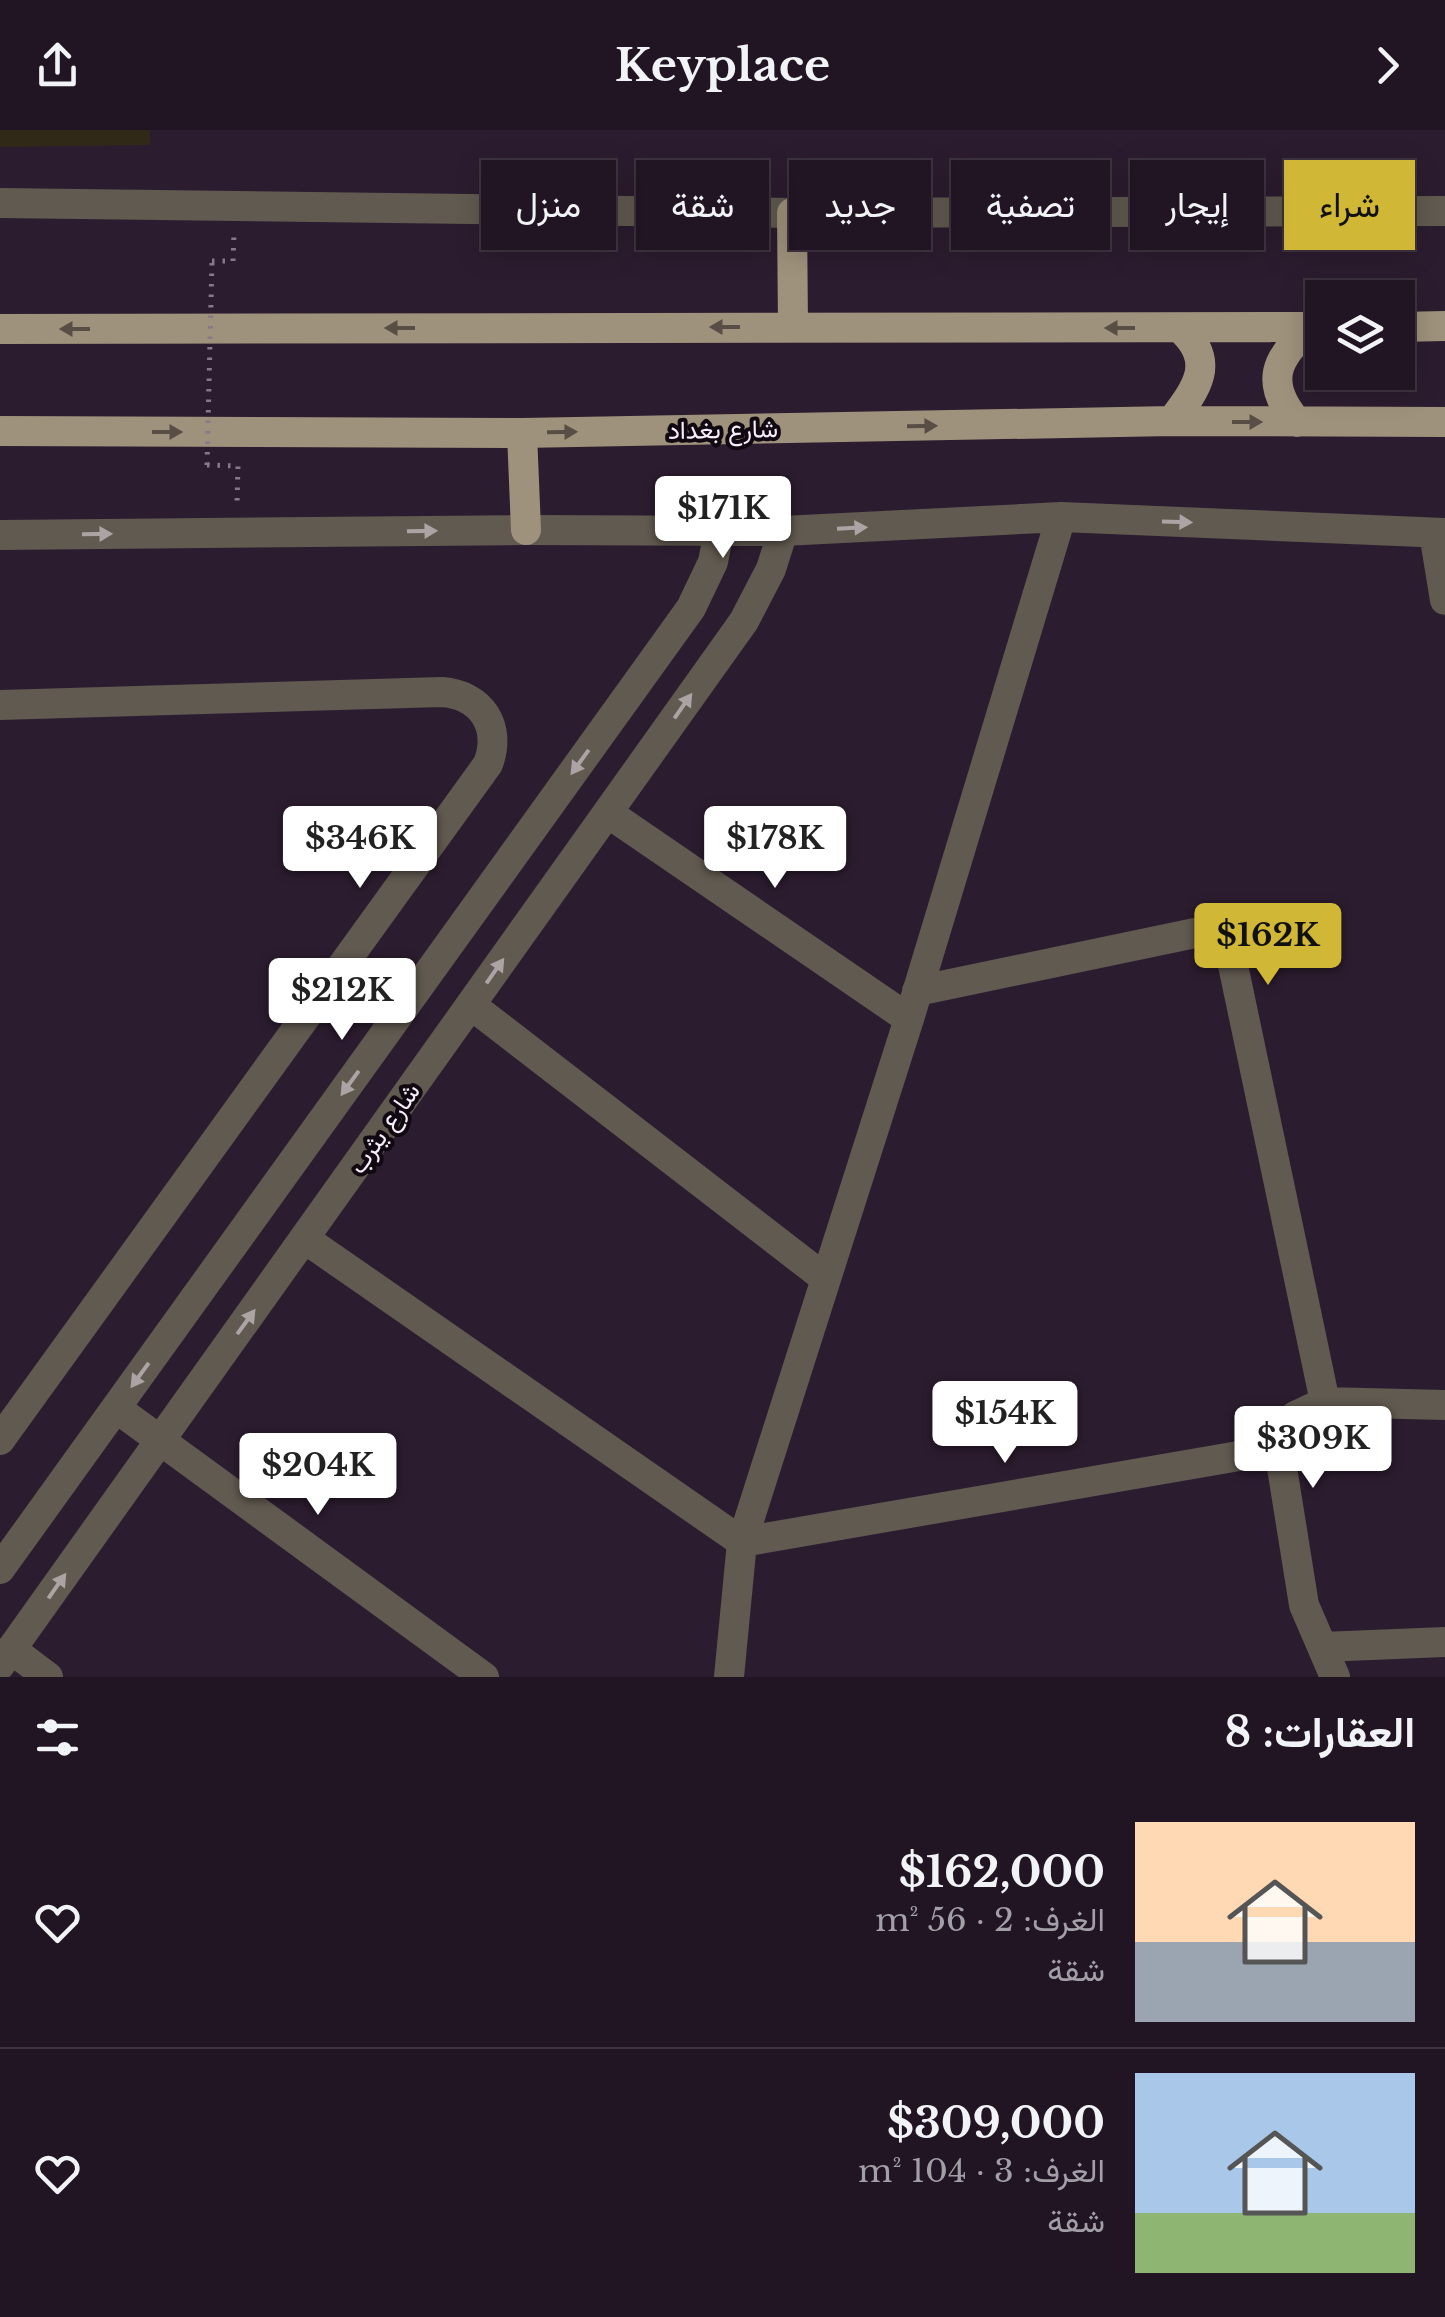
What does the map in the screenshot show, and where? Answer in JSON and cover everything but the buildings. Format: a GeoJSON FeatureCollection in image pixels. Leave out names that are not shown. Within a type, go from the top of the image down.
{"type":"FeatureCollection","features":[{"type":"Feature","properties":{"kind":"main road"},"geometry":{"type":"LineString","coordinates":[[792,250],[793,327]]}},
{"type":"Feature","properties":{"kind":"main road"},"geometry":{"type":"LineString","coordinates":[[1415,326],[1445,326]]}},
{"type":"Feature","properties":{"kind":"main road"},"geometry":{"type":"LineString","coordinates":[[0,330],[1305,327]]}},
{"type":"Feature","properties":{"kind":"main road"},"geometry":{"type":"LineString","coordinates":[[1172,421],[1193,394],[1202,360],[1194,341],[1180,328]]}},
{"type":"Feature","properties":{"kind":"main road"},"geometry":{"type":"LineString","coordinates":[[1297,422],[1281,404],[1276,384],[1280,360],[1289,346],[1305,335]]}},
{"type":"Feature","properties":{"kind":"main road","name":"شارع بغداد"},"geometry":{"type":"LineString","coordinates":[[0,431],[522,433],[1172,421],[1445,422]]}},
{"type":"Feature","properties":{"kind":"main road"},"geometry":{"type":"LineString","coordinates":[[522,433],[526,530]]}},
{"type":"Feature","properties":{"kind":"street"},"geometry":{"type":"LineString","coordinates":[[0,204],[789,213]]}},
{"type":"Feature","properties":{"kind":"street"},"geometry":{"type":"LineString","coordinates":[[931,213],[1445,211]]}},
{"type":"Feature","properties":{"kind":"street"},"geometry":{"type":"LineString","coordinates":[[0,535],[783,532],[1061,516],[1440,533],[1445,600]]}},
{"type":"Feature","properties":{"kind":"street"},"geometry":{"type":"LineString","coordinates":[[729,1677],[742,1542],[913,1005],[1061,516]]}},
{"type":"Feature","properties":{"kind":"street"},"geometry":{"type":"LineString","coordinates":[[0,1569],[691,608],[713,562],[719,531]]}},
{"type":"Feature","properties":{"kind":"street","name":"شارع يثرب"},"geometry":{"type":"LineString","coordinates":[[6,1657],[744,620],[771,569],[783,532]]}},
{"type":"Feature","properties":{"kind":"street"},"geometry":{"type":"LineString","coordinates":[[0,705],[442,692],[478,704],[486,714],[494,739],[488,764],[0,1440]]}},
{"type":"Feature","properties":{"kind":"street"},"geometry":{"type":"LineString","coordinates":[[608,813],[913,1005],[1196,932],[1216,938],[1230,951],[1325,1402]]}},
{"type":"Feature","properties":{"kind":"street"},"geometry":{"type":"LineString","coordinates":[[470,1005],[826,1279]]}},
{"type":"Feature","properties":{"kind":"street"},"geometry":{"type":"LineString","coordinates":[[305,1239],[742,1542],[1279,1449]]}},
{"type":"Feature","properties":{"kind":"street"},"geometry":{"type":"LineString","coordinates":[[1335,1677],[1304,1605],[1279,1449],[1296,1416],[1325,1402],[1445,1405]]}},
{"type":"Feature","properties":{"kind":"street"},"geometry":{"type":"LineString","coordinates":[[116,1408],[484,1677]]}},
{"type":"Feature","properties":{"kind":"street"},"geometry":{"type":"LineString","coordinates":[[1322,1648],[1445,1642]]}},
{"type":"Feature","properties":{"kind":"street"},"geometry":{"type":"LineString","coordinates":[[6,1657],[48,1677]]}},
{"type":"Feature","properties":{"kind":"path"},"geometry":{"type":"LineString","coordinates":[[233,261],[212,261],[208,465],[238,466],[237,532]]}},
{"type":"Feature","properties":{"kind":"shaded area"},"geometry":{"type":"Polygon","coordinates":[[[0,130],[150,130],[150,145],[0,147],[0,130]]]}}]}
